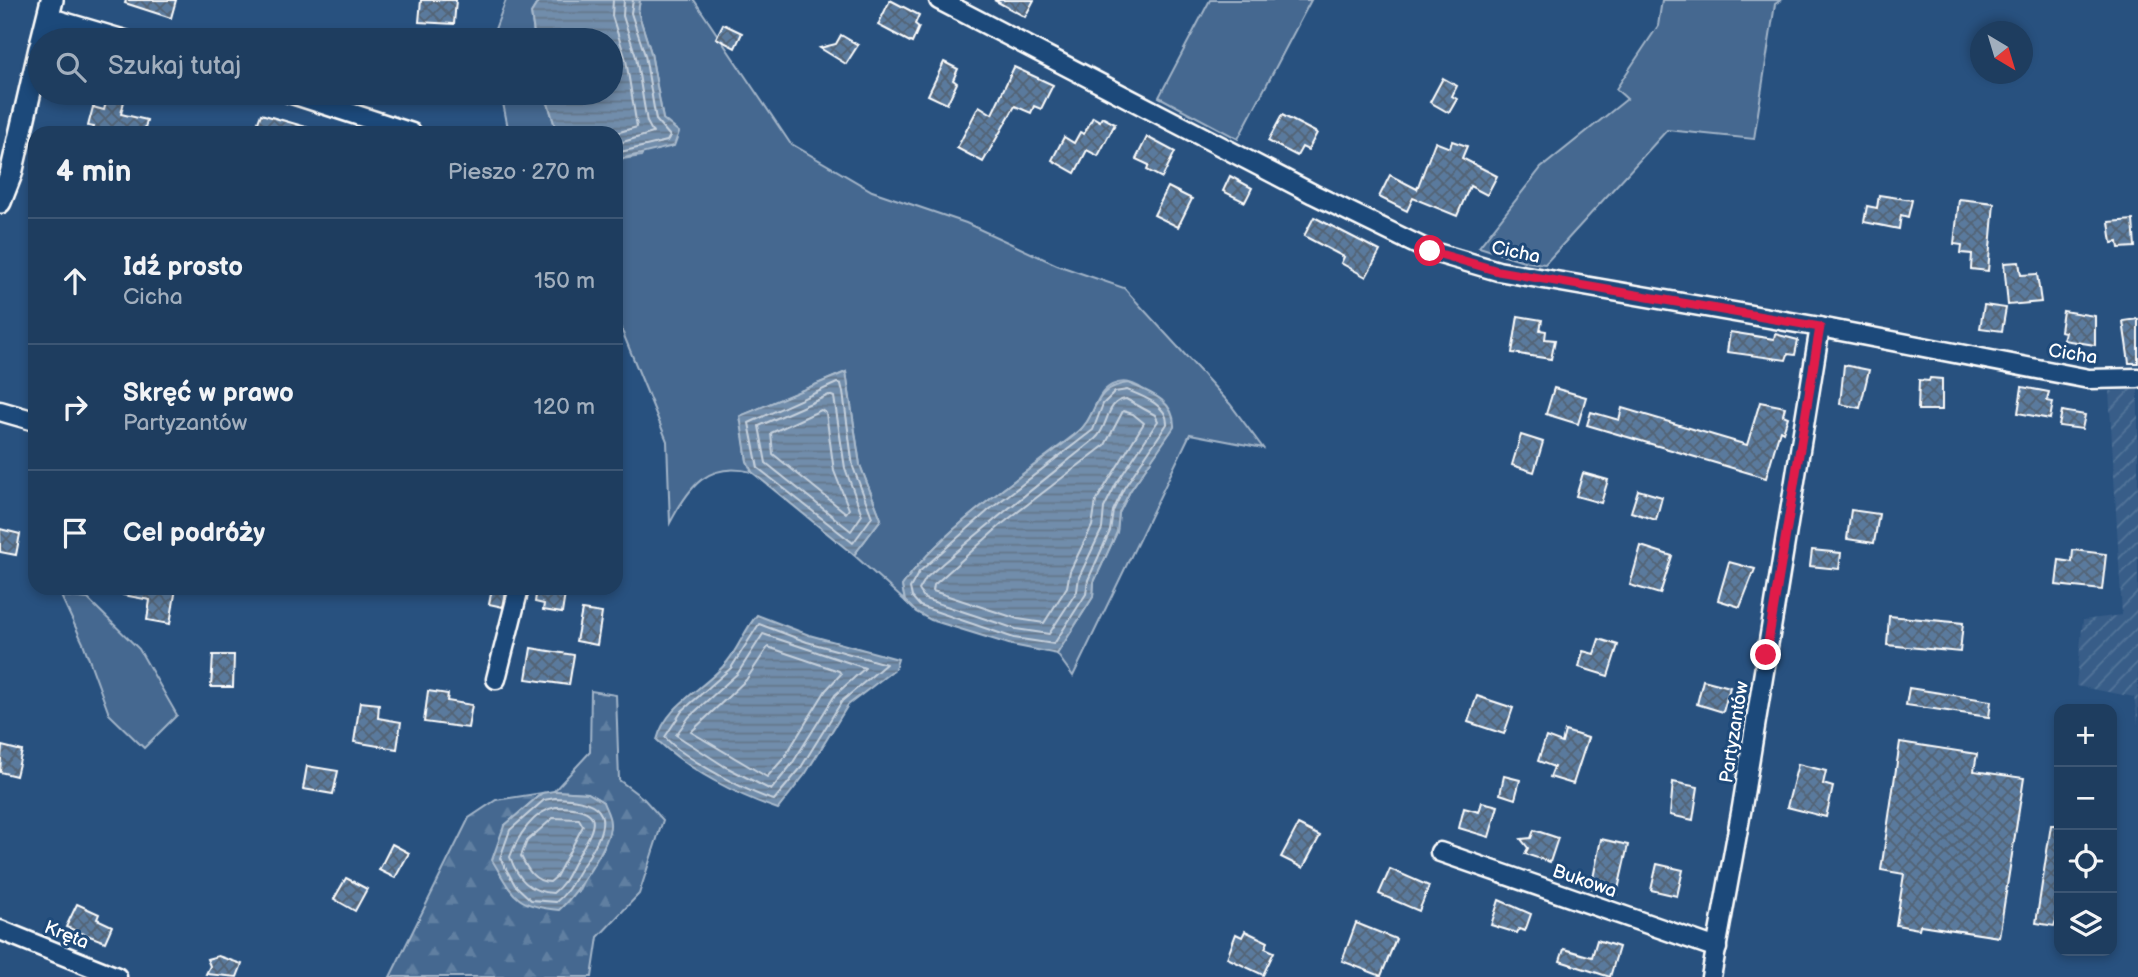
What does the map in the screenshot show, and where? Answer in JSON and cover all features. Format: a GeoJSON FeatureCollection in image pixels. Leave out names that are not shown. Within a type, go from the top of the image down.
{"type":"FeatureCollection","features":[{"type":"Feature","properties":{"kind":"street","name":"Cicha"},"geometry":{"type":"LineString","coordinates":[[939,0],[1312,194],[1430,251],[1498,271],[1820,327],[2089,379],[2138,378]]}},
{"type":"Feature","properties":{"kind":"street"},"geometry":{"type":"LineString","coordinates":[[45,28],[50,8],[97,28]]}},
{"type":"Feature","properties":{"kind":"street"},"geometry":{"type":"LineString","coordinates":[[0,202],[11,174],[28,100]]}},
{"type":"Feature","properties":{"kind":"street"},"geometry":{"type":"LineString","coordinates":[[317,105],[366,126]]}},
{"type":"Feature","properties":{"kind":"street","name":"Partyzantów"},"geometry":{"type":"LineString","coordinates":[[1711,977],[1820,327]]}},
{"type":"Feature","properties":{"kind":"street"},"geometry":{"type":"LineString","coordinates":[[0,411],[28,419]]}},
{"type":"Feature","properties":{"kind":"street"},"geometry":{"type":"LineString","coordinates":[[496,680],[517,595]]}},
{"type":"Feature","properties":{"kind":"street","name":"Bukowa"},"geometry":{"type":"LineString","coordinates":[[1440,852],[1717,948]]}},
{"type":"Feature","properties":{"kind":"street","name":"Kręta"},"geometry":{"type":"LineString","coordinates":[[0,930],[117,977]]}},
{"type":"Feature","properties":{"kind":"shaded area"},"geometry":{"type":"Polygon","coordinates":[[[2138,389],[2138,725],[2134,697],[2076,686],[2083,620],[2122,615],[2109,391],[2138,389]]]}},
{"type":"Feature","properties":{"kind":"green space"},"geometry":{"type":"Polygon","coordinates":[[[506,0],[539,0],[531,13],[533,28],[496,28],[506,0]]]}},
{"type":"Feature","properties":{"kind":"green space"},"geometry":{"type":"Polygon","coordinates":[[[640,0],[694,0],[790,143],[872,191],[966,223],[1057,265],[1124,288],[1230,404],[1263,448],[1190,434],[1073,676],[1057,654],[1093,597],[1094,582],[1117,532],[1119,513],[1130,491],[1174,426],[1148,394],[1132,384],[1122,382],[1106,389],[1079,431],[984,504],[938,544],[902,586],[905,601],[854,555],[881,519],[860,465],[846,372],[741,416],[747,461],[752,472],[723,470],[701,480],[684,498],[670,523],[667,441],[623,333],[623,159],[641,156],[663,119],[651,53],[638,12],[640,0]]]}},
{"type":"Feature","properties":{"kind":"green space"},"geometry":{"type":"Polygon","coordinates":[[[1210,0],[1311,0],[1238,139],[1159,97],[1210,0]]]}},
{"type":"Feature","properties":{"kind":"green space"},"geometry":{"type":"Polygon","coordinates":[[[1662,0],[1781,0],[1775,4],[1754,139],[1667,130],[1545,264],[1527,262],[1479,247],[1541,168],[1627,99],[1616,89],[1658,26],[1662,0]]]}},
{"type":"Feature","properties":{"kind":"green space"},"geometry":{"type":"Polygon","coordinates":[[[503,105],[549,105],[555,126],[508,126],[503,105]]]}},
{"type":"Feature","properties":{"kind":"green space"},"geometry":{"type":"Polygon","coordinates":[[[61,596],[88,599],[139,649],[177,715],[144,748],[109,714],[83,643],[61,596]]]}},
{"type":"Feature","properties":{"kind":"green space"},"geometry":{"type":"Polygon","coordinates":[[[591,691],[616,695],[619,780],[644,799],[663,820],[639,894],[598,937],[592,977],[390,977],[469,818],[496,800],[542,793],[504,826],[578,892],[589,869],[604,848],[603,802],[588,793],[554,791],[590,752],[591,691]]]}},
{"type":"Feature","properties":{"kind":"water"},"geometry":{"type":"Polygon","coordinates":[[[539,0],[640,0],[638,12],[651,53],[663,119],[679,132],[674,146],[623,158],[623,126],[555,126],[549,105],[623,105],[623,28],[533,28],[531,13],[539,0]]]}},
{"type":"Feature","properties":{"kind":"water"},"geometry":{"type":"Polygon","coordinates":[[[846,372],[860,465],[881,519],[854,555],[752,472],[747,461],[740,416],[846,372]]]}},
{"type":"Feature","properties":{"kind":"water"},"geometry":{"type":"Polygon","coordinates":[[[1128,383],[1159,398],[1170,410],[1174,427],[1130,491],[1119,513],[1117,532],[1094,582],[1093,597],[1057,654],[1012,645],[931,620],[916,612],[905,601],[902,586],[918,565],[982,505],[1075,435],[1107,390],[1128,383]]]}},
{"type":"Feature","properties":{"kind":"water"},"geometry":{"type":"Polygon","coordinates":[[[757,615],[809,635],[898,659],[895,669],[848,705],[806,773],[778,809],[746,797],[714,780],[657,740],[662,727],[677,707],[727,662],[757,615]]]}},
{"type":"Feature","properties":{"kind":"water"},"geometry":{"type":"Polygon","coordinates":[[[542,793],[588,793],[603,802],[610,823],[599,856],[559,910],[533,906],[517,897],[492,860],[504,826],[542,793]]]}},
{"type":"Feature","properties":{"kind":"building"},"geometry":{"type":"Polygon","coordinates":[[[126,0],[176,0],[171,18],[125,3],[126,0]]]}},
{"type":"Feature","properties":{"kind":"building"},"geometry":{"type":"Polygon","coordinates":[[[421,0],[456,0],[454,24],[419,22],[421,0]]]}},
{"type":"Feature","properties":{"kind":"building"},"geometry":{"type":"Polygon","coordinates":[[[890,0],[919,15],[915,24],[919,27],[912,43],[878,25],[890,0]]]}},
{"type":"Feature","properties":{"kind":"building"},"geometry":{"type":"Polygon","coordinates":[[[994,0],[1034,0],[1025,17],[994,0]]]}},
{"type":"Feature","properties":{"kind":"building"},"geometry":{"type":"Polygon","coordinates":[[[723,24],[742,33],[735,48],[716,38],[723,24]]]}},
{"type":"Feature","properties":{"kind":"building"},"geometry":{"type":"Polygon","coordinates":[[[841,35],[858,45],[846,64],[820,48],[836,44],[841,35]]]}},
{"type":"Feature","properties":{"kind":"building"},"geometry":{"type":"Polygon","coordinates":[[[944,62],[958,69],[953,80],[957,83],[947,104],[928,95],[944,62]]]}},
{"type":"Feature","properties":{"kind":"building"},"geometry":{"type":"Polygon","coordinates":[[[1014,67],[1053,85],[1041,109],[1034,106],[1031,113],[1015,106],[983,162],[957,148],[979,106],[992,114],[1014,67]]]}},
{"type":"Feature","properties":{"kind":"building"},"geometry":{"type":"Polygon","coordinates":[[[1443,78],[1457,86],[1452,96],[1457,99],[1449,113],[1430,102],[1443,78]]]}},
{"type":"Feature","properties":{"kind":"building"},"geometry":{"type":"Polygon","coordinates":[[[105,105],[123,105],[121,114],[147,120],[146,126],[88,126],[93,107],[104,110],[105,105]]]}},
{"type":"Feature","properties":{"kind":"building"},"geometry":{"type":"Polygon","coordinates":[[[261,114],[303,126],[257,126],[261,114]]]}},
{"type":"Feature","properties":{"kind":"building"},"geometry":{"type":"Polygon","coordinates":[[[1282,115],[1317,133],[1308,150],[1302,147],[1297,156],[1268,141],[1282,115]]]}},
{"type":"Feature","properties":{"kind":"building"},"geometry":{"type":"Polygon","coordinates":[[[1093,117],[1100,121],[1102,117],[1115,124],[1098,156],[1087,150],[1075,173],[1052,160],[1064,137],[1074,143],[1080,132],[1084,134],[1093,117]]]}},
{"type":"Feature","properties":{"kind":"building"},"geometry":{"type":"Polygon","coordinates":[[[1147,137],[1175,152],[1162,178],[1147,170],[1149,165],[1136,159],[1147,137]]]}},
{"type":"Feature","properties":{"kind":"building"},"geometry":{"type":"Polygon","coordinates":[[[1452,141],[1467,146],[1462,158],[1497,176],[1487,195],[1470,186],[1457,216],[1413,198],[1407,211],[1379,197],[1390,175],[1417,189],[1435,142],[1450,148],[1452,141]]]}},
{"type":"Feature","properties":{"kind":"building"},"geometry":{"type":"Polygon","coordinates":[[[1230,176],[1252,188],[1245,202],[1223,191],[1230,176]]]}},
{"type":"Feature","properties":{"kind":"building"},"geometry":{"type":"Polygon","coordinates":[[[1168,187],[1192,199],[1178,227],[1154,215],[1168,187]]]}},
{"type":"Feature","properties":{"kind":"building"},"geometry":{"type":"Polygon","coordinates":[[[1879,195],[1912,200],[1908,217],[1901,215],[1899,229],[1864,222],[1867,206],[1877,208],[1879,195]]]}},
{"type":"Feature","properties":{"kind":"building"},"geometry":{"type":"Polygon","coordinates":[[[1959,199],[1994,203],[1988,271],[1971,269],[1972,254],[1961,253],[1962,245],[1954,244],[1959,199]]]}},
{"type":"Feature","properties":{"kind":"building"},"geometry":{"type":"Polygon","coordinates":[[[1314,217],[1380,251],[1366,277],[1341,263],[1344,257],[1304,236],[1314,217]]]}},
{"type":"Feature","properties":{"kind":"building"},"geometry":{"type":"Polygon","coordinates":[[[2133,220],[2135,247],[2119,248],[2118,242],[2112,243],[2109,222],[2133,220]]]}},
{"type":"Feature","properties":{"kind":"building"},"geometry":{"type":"Polygon","coordinates":[[[2019,262],[2021,275],[2037,274],[2041,302],[2008,305],[2004,263],[2019,262]]]}},
{"type":"Feature","properties":{"kind":"building"},"geometry":{"type":"Polygon","coordinates":[[[1984,305],[2006,308],[2002,331],[1980,328],[1984,305]]]}},
{"type":"Feature","properties":{"kind":"building"},"geometry":{"type":"Polygon","coordinates":[[[2063,311],[2095,316],[2095,345],[2063,340],[2065,332],[2060,331],[2063,311]]]}},
{"type":"Feature","properties":{"kind":"building"},"geometry":{"type":"Polygon","coordinates":[[[1518,316],[1542,320],[1540,330],[1546,331],[1545,339],[1555,340],[1551,359],[1512,353],[1518,316]]]}},
{"type":"Feature","properties":{"kind":"building"},"geometry":{"type":"Polygon","coordinates":[[[2138,319],[2138,363],[2129,363],[2123,321],[2138,319]]]}},
{"type":"Feature","properties":{"kind":"building"},"geometry":{"type":"Polygon","coordinates":[[[1730,332],[1774,339],[1775,334],[1798,340],[1795,355],[1788,354],[1786,360],[1727,352],[1730,332]]]}},
{"type":"Feature","properties":{"kind":"building"},"geometry":{"type":"Polygon","coordinates":[[[1844,365],[1869,370],[1860,408],[1840,404],[1844,365]]]}},
{"type":"Feature","properties":{"kind":"building"},"geometry":{"type":"Polygon","coordinates":[[[1930,378],[1942,379],[1942,410],[1918,410],[1919,380],[1929,381],[1930,378]]]}},
{"type":"Feature","properties":{"kind":"building"},"geometry":{"type":"Polygon","coordinates":[[[2022,387],[2049,392],[2047,401],[2053,402],[2050,419],[2018,413],[2022,387]]]}},
{"type":"Feature","properties":{"kind":"building"},"geometry":{"type":"Polygon","coordinates":[[[1554,388],[1586,397],[1578,424],[1546,414],[1554,388]]]}},
{"type":"Feature","properties":{"kind":"building"},"geometry":{"type":"Polygon","coordinates":[[[1760,402],[1785,407],[1783,415],[1788,417],[1783,432],[1780,430],[1766,478],[1587,425],[1591,412],[1619,420],[1622,408],[1747,445],[1760,402]]]}},
{"type":"Feature","properties":{"kind":"building"},"geometry":{"type":"Polygon","coordinates":[[[2062,411],[2085,415],[2082,429],[2059,426],[2062,411]]]}},
{"type":"Feature","properties":{"kind":"building"},"geometry":{"type":"Polygon","coordinates":[[[1521,435],[1543,442],[1534,472],[1512,465],[1521,435]]]}},
{"type":"Feature","properties":{"kind":"building"},"geometry":{"type":"Polygon","coordinates":[[[1583,473],[1608,480],[1601,503],[1576,496],[1583,473]]]}},
{"type":"Feature","properties":{"kind":"building"},"geometry":{"type":"Polygon","coordinates":[[[1638,490],[1662,497],[1656,520],[1631,512],[1638,490]]]}},
{"type":"Feature","properties":{"kind":"building"},"geometry":{"type":"Polygon","coordinates":[[[1851,510],[1879,514],[1874,543],[1847,539],[1851,510]]]}},
{"type":"Feature","properties":{"kind":"building"},"geometry":{"type":"Polygon","coordinates":[[[0,529],[20,534],[16,555],[0,552],[0,529]]]}},
{"type":"Feature","properties":{"kind":"building"},"geometry":{"type":"Polygon","coordinates":[[[1641,546],[1672,556],[1660,594],[1630,585],[1641,546]]]}},
{"type":"Feature","properties":{"kind":"building"},"geometry":{"type":"Polygon","coordinates":[[[1812,550],[1841,553],[1839,569],[1810,566],[1812,550]]]}},
{"type":"Feature","properties":{"kind":"building"},"geometry":{"type":"Polygon","coordinates":[[[2073,550],[2106,554],[2102,590],[2056,585],[2059,560],[2072,562],[2073,550]]]}},
{"type":"Feature","properties":{"kind":"building"},"geometry":{"type":"Polygon","coordinates":[[[1729,562],[1755,569],[1740,607],[1718,600],[1729,562]]]}},
{"type":"Feature","properties":{"kind":"building"},"geometry":{"type":"Polygon","coordinates":[[[123,595],[175,595],[170,624],[147,620],[150,600],[123,595]]]}},
{"type":"Feature","properties":{"kind":"building"},"geometry":{"type":"Polygon","coordinates":[[[491,595],[505,595],[503,607],[489,604],[491,595]]]}},
{"type":"Feature","properties":{"kind":"building"},"geometry":{"type":"Polygon","coordinates":[[[536,595],[565,595],[562,613],[543,610],[544,604],[535,602],[536,595]]]}},
{"type":"Feature","properties":{"kind":"building"},"geometry":{"type":"Polygon","coordinates":[[[582,610],[602,613],[597,645],[576,641],[582,610]]]}},
{"type":"Feature","properties":{"kind":"building"},"geometry":{"type":"Polygon","coordinates":[[[1889,616],[1963,623],[1960,652],[1887,645],[1889,616]]]}},
{"type":"Feature","properties":{"kind":"building"},"geometry":{"type":"Polygon","coordinates":[[[1599,639],[1618,645],[1608,676],[1579,667],[1583,651],[1594,654],[1599,639]]]}},
{"type":"Feature","properties":{"kind":"building"},"geometry":{"type":"Polygon","coordinates":[[[531,648],[574,655],[569,685],[526,679],[531,648]]]}},
{"type":"Feature","properties":{"kind":"building"},"geometry":{"type":"Polygon","coordinates":[[[213,655],[234,655],[233,687],[211,687],[213,655]]]}},
{"type":"Feature","properties":{"kind":"building"},"geometry":{"type":"Polygon","coordinates":[[[1703,680],[1730,687],[1723,712],[1697,704],[1703,680]]]}},
{"type":"Feature","properties":{"kind":"building"},"geometry":{"type":"Polygon","coordinates":[[[1909,688],[1991,701],[1989,717],[1906,705],[1909,688]]]}},
{"type":"Feature","properties":{"kind":"building"},"geometry":{"type":"Polygon","coordinates":[[[428,691],[448,694],[447,701],[472,705],[468,728],[424,722],[428,691]]]}},
{"type":"Feature","properties":{"kind":"building"},"geometry":{"type":"Polygon","coordinates":[[[1477,696],[1513,708],[1504,734],[1468,722],[1477,696]]]}},
{"type":"Feature","properties":{"kind":"building"},"geometry":{"type":"Polygon","coordinates":[[[360,702],[379,704],[378,718],[401,722],[397,749],[354,742],[360,702]]]}},
{"type":"Feature","properties":{"kind":"building"},"geometry":{"type":"Polygon","coordinates":[[[1565,731],[1588,738],[1573,784],[1550,777],[1554,767],[1538,761],[1546,737],[1562,743],[1565,731]]]}},
{"type":"Feature","properties":{"kind":"building"},"geometry":{"type":"Polygon","coordinates":[[[1900,742],[1977,754],[1974,771],[2024,778],[1999,937],[1920,925],[1919,929],[1896,925],[1904,874],[1881,870],[1900,742]]]}},
{"type":"Feature","properties":{"kind":"building"},"geometry":{"type":"Polygon","coordinates":[[[2,746],[22,751],[16,776],[0,772],[2,746]]]}},
{"type":"Feature","properties":{"kind":"building"},"geometry":{"type":"Polygon","coordinates":[[[1798,764],[1826,771],[1823,784],[1833,787],[1826,817],[1787,807],[1798,764]]]}},
{"type":"Feature","properties":{"kind":"building"},"geometry":{"type":"Polygon","coordinates":[[[307,766],[338,771],[333,794],[303,789],[307,766]]]}},
{"type":"Feature","properties":{"kind":"building"},"geometry":{"type":"Polygon","coordinates":[[[1504,776],[1520,780],[1515,799],[1500,794],[1504,776]]]}},
{"type":"Feature","properties":{"kind":"building"},"geometry":{"type":"Polygon","coordinates":[[[1673,782],[1698,787],[1693,820],[1670,815],[1673,782]]]}},
{"type":"Feature","properties":{"kind":"building"},"geometry":{"type":"Polygon","coordinates":[[[1482,802],[1498,806],[1489,837],[1459,828],[1464,808],[1479,812],[1482,802]]]}},
{"type":"Feature","properties":{"kind":"building"},"geometry":{"type":"Polygon","coordinates":[[[1298,825],[1320,836],[1303,868],[1281,857],[1298,825]]]}},
{"type":"Feature","properties":{"kind":"building"},"geometry":{"type":"Polygon","coordinates":[[[2051,825],[2054,825],[2054,926],[2036,923],[2051,825]]]}},
{"type":"Feature","properties":{"kind":"building"},"geometry":{"type":"Polygon","coordinates":[[[1534,830],[1558,838],[1550,862],[1525,854],[1528,848],[1521,839],[1531,838],[1534,830]]]}},
{"type":"Feature","properties":{"kind":"building"},"geometry":{"type":"Polygon","coordinates":[[[1601,839],[1628,845],[1617,894],[1591,888],[1601,839]]]}},
{"type":"Feature","properties":{"kind":"building"},"geometry":{"type":"Polygon","coordinates":[[[392,844],[409,853],[395,878],[379,870],[392,844]]]}},
{"type":"Feature","properties":{"kind":"building"},"geometry":{"type":"Polygon","coordinates":[[[1657,864],[1683,870],[1677,896],[1651,890],[1657,864]]]}},
{"type":"Feature","properties":{"kind":"building"},"geometry":{"type":"Polygon","coordinates":[[[1390,869],[1429,886],[1419,911],[1379,894],[1390,869]]]}},
{"type":"Feature","properties":{"kind":"building"},"geometry":{"type":"Polygon","coordinates":[[[346,878],[367,889],[355,911],[334,899],[346,878]]]}},
{"type":"Feature","properties":{"kind":"building"},"geometry":{"type":"Polygon","coordinates":[[[1499,900],[1531,914],[1525,931],[1519,929],[1517,933],[1491,925],[1499,900]]]}},
{"type":"Feature","properties":{"kind":"building"},"geometry":{"type":"Polygon","coordinates":[[[77,904],[99,914],[97,919],[112,926],[105,942],[66,927],[77,904]]]}},
{"type":"Feature","properties":{"kind":"building"},"geometry":{"type":"Polygon","coordinates":[[[1356,923],[1396,939],[1381,976],[1342,961],[1356,923]]]}},
{"type":"Feature","properties":{"kind":"building"},"geometry":{"type":"Polygon","coordinates":[[[1245,931],[1268,942],[1265,948],[1274,952],[1263,975],[1227,958],[1236,934],[1242,937],[1245,931]]]}},
{"type":"Feature","properties":{"kind":"building"},"geometry":{"type":"Polygon","coordinates":[[[1597,940],[1619,947],[1610,977],[1560,961],[1564,949],[1592,957],[1597,940]]]}},
{"type":"Feature","properties":{"kind":"building"},"geometry":{"type":"Polygon","coordinates":[[[218,956],[242,964],[237,977],[206,974],[210,966],[207,959],[218,956]]]}},
{"type":"Feature","properties":{"kind":"route"},"geometry":{"type":"LineString","coordinates":[[1430,251],[1498,271],[1820,327],[1766,655]]}}]}
